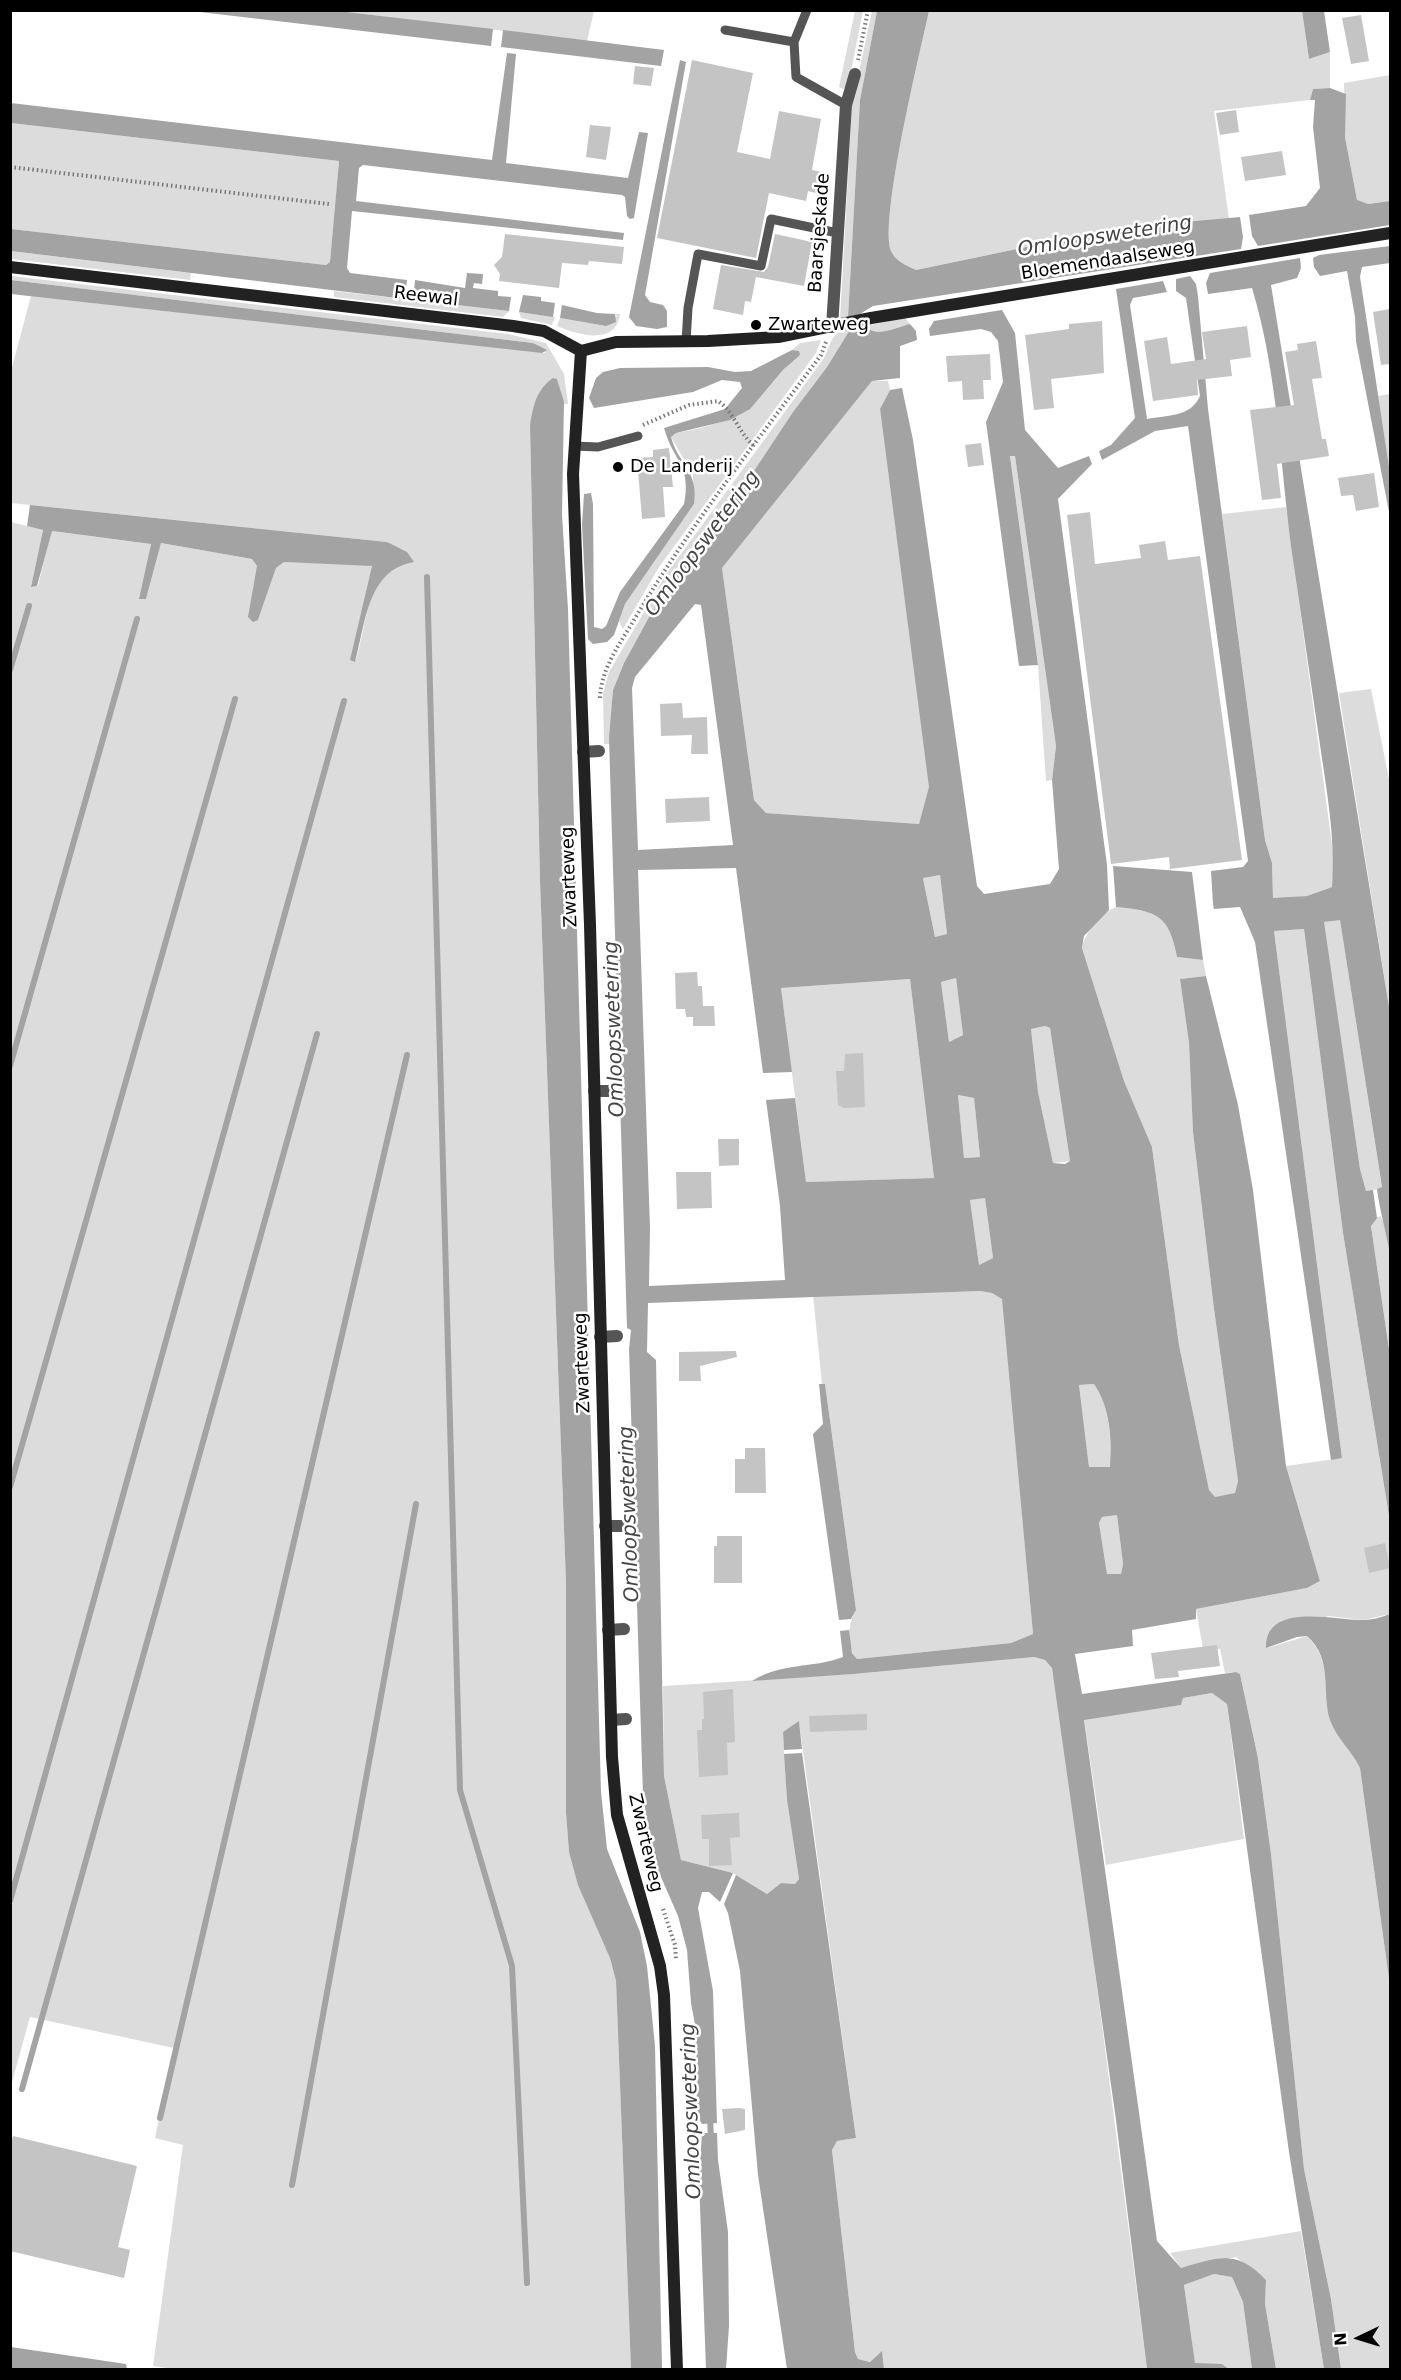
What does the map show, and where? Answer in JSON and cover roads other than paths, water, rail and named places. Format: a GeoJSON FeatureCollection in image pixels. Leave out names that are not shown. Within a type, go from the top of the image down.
{"type":"FeatureCollection","features":[{"type":"Feature","properties":{"kind":"street","name":"Baarsjeskade"},"geometry":{"type":"LineString","coordinates":[[832,327],[846,105],[855,74]]}},
{"type":"Feature","properties":{"kind":"street","name":"Bloemendaalseweg"},"geometry":{"type":"LineString","coordinates":[[832,327],[871,318],[1390,233]]}},
{"type":"Feature","properties":{"kind":"street","name":"Reewal"},"geometry":{"type":"LineString","coordinates":[[10,267],[513,326],[544,331],[580,351]]}},
{"type":"Feature","properties":{"kind":"street"},"geometry":{"type":"LineString","coordinates":[[580,351],[616,342],[763,339],[832,327]]}},
{"type":"Feature","properties":{"kind":"street","name":"Zwarteweg"},"geometry":{"type":"LineString","coordinates":[[580,351],[574,446],[611,1720],[617,1815],[660,1966],[664,1995],[677,2370]]}},
{"type":"Feature","properties":{"kind":"street"},"geometry":{"type":"LineString","coordinates":[[583,752],[598,751]]}},
{"type":"Feature","properties":{"kind":"street"},"geometry":{"type":"LineString","coordinates":[[594,1091],[609,1091]]}},
{"type":"Feature","properties":{"kind":"street"},"geometry":{"type":"LineString","coordinates":[[600,1337],[617,1336]]}},
{"type":"Feature","properties":{"kind":"street"},"geometry":{"type":"LineString","coordinates":[[606,1526],[621,1526]]}},
{"type":"Feature","properties":{"kind":"street"},"geometry":{"type":"LineString","coordinates":[[608,1630],[624,1629]]}},
{"type":"Feature","properties":{"kind":"street"},"geometry":{"type":"LineString","coordinates":[[611,1720],[626,1719]]}},
{"type":"Feature","properties":{"kind":"lane"},"geometry":{"type":"LineString","coordinates":[[807,10],[794,42],[796,77],[846,105]]}},
{"type":"Feature","properties":{"kind":"lane"},"geometry":{"type":"LineString","coordinates":[[724,30],[794,42]]}},
{"type":"Feature","properties":{"kind":"lane"},"geometry":{"type":"LineString","coordinates":[[686,342],[688,308],[698,255],[761,267],[771,219],[838,233]]}},
{"type":"Feature","properties":{"kind":"lane"},"geometry":{"type":"LineString","coordinates":[[574,446],[598,447],[638,436]]}},
{"type":"Feature","properties":{"kind":"water"},"geometry":{"type":"Polygon","coordinates":[[[191,11],[338,11],[493,29],[491,46],[191,11]]]}},
{"type":"Feature","properties":{"kind":"water"},"geometry":{"type":"Polygon","coordinates":[[[877,11],[929,11],[902,135],[891,206],[889,233],[891,251],[902,263],[916,270],[1118,228],[1240,217],[1243,237],[1241,249],[873,306],[860,314],[848,317],[860,100],[877,11]]]}},
{"type":"Feature","properties":{"kind":"water"},"geometry":{"type":"Polygon","coordinates":[[[1302,11],[1324,11],[1330,52],[1309,59],[1302,11]]]}},
{"type":"Feature","properties":{"kind":"water"},"geometry":{"type":"Polygon","coordinates":[[[503,30],[664,50],[661,66],[501,47],[503,30]]]}},
{"type":"Feature","properties":{"kind":"water"},"geometry":{"type":"Polygon","coordinates":[[[507,53],[516,54],[506,163],[628,178],[639,132],[648,133],[634,218],[630,219],[627,216],[625,197],[622,195],[363,165],[359,168],[356,201],[624,233],[623,240],[352,211],[347,268],[350,273],[407,280],[405,299],[11,251],[11,229],[326,265],[330,262],[339,161],[11,123],[11,103],[492,160],[507,53]]]}},
{"type":"Feature","properties":{"kind":"water"},"geometry":{"type":"Polygon","coordinates":[[[680,60],[686,62],[645,295],[650,302],[663,305],[667,311],[667,327],[657,329],[636,326],[629,317],[680,60]]]}},
{"type":"Feature","properties":{"kind":"water"},"geometry":{"type":"Polygon","coordinates":[[[1330,88],[1346,94],[1345,137],[1357,200],[1368,204],[1390,201],[1390,225],[1258,246],[1252,236],[1249,215],[1306,206],[1320,188],[1313,127],[1315,100],[1310,100],[1313,89],[1330,88]]]}},
{"type":"Feature","properties":{"kind":"water"},"geometry":{"type":"Polygon","coordinates":[[[1390,246],[1390,263],[1362,267],[1360,277],[1390,473],[1390,517],[1356,341],[1355,317],[1347,271],[1320,276],[1314,267],[1313,258],[1319,255],[1390,246]]]}},
{"type":"Feature","properties":{"kind":"water"},"geometry":{"type":"Polygon","coordinates":[[[1300,258],[1301,268],[1297,278],[1271,285],[1390,1013],[1390,1254],[1378,1197],[1377,1189],[1382,1187],[1340,920],[1324,922],[1360,1169],[1366,1191],[1373,1190],[1377,1218],[1371,1226],[1390,1356],[1390,1522],[1343,1233],[1304,929],[1274,931],[1342,1458],[1331,1460],[1255,942],[1240,907],[1214,909],[1213,904],[1211,871],[1243,867],[1248,861],[1188,426],[1155,431],[1102,460],[1099,451],[1111,445],[1135,418],[1116,289],[1163,281],[1167,292],[1133,298],[1130,305],[1147,419],[1171,416],[1185,411],[1196,403],[1200,396],[1186,298],[1176,291],[1176,279],[1190,276],[1196,284],[1198,296],[1208,409],[1265,840],[1272,863],[1273,898],[1307,896],[1332,887],[1333,850],[1330,813],[1292,553],[1268,353],[1252,288],[1208,294],[1206,283],[1210,273],[1300,258]]]}},
{"type":"Feature","properties":{"kind":"water"},"geometry":{"type":"Polygon","coordinates":[[[467,273],[483,274],[482,284],[474,283],[473,288],[498,291],[498,296],[511,297],[509,311],[413,300],[415,280],[465,288],[467,273]]]}},
{"type":"Feature","properties":{"kind":"water"},"geometry":{"type":"Polygon","coordinates":[[[11,280],[533,343],[547,350],[542,353],[11,294],[11,280]]]}},
{"type":"Feature","properties":{"kind":"water"},"geometry":{"type":"Polygon","coordinates":[[[523,295],[541,297],[541,301],[555,303],[553,317],[519,312],[523,295]]]}},
{"type":"Feature","properties":{"kind":"water"},"geometry":{"type":"Polygon","coordinates":[[[562,305],[597,313],[615,314],[616,322],[606,326],[560,318],[562,305]]]}},
{"type":"Feature","properties":{"kind":"water"},"geometry":{"type":"Polygon","coordinates":[[[1002,310],[1015,333],[1025,430],[1058,468],[1089,456],[1092,464],[1058,499],[1107,865],[1109,910],[1084,936],[1082,948],[1124,1081],[1152,1147],[1179,1345],[1209,1490],[1215,1497],[1235,1493],[1238,1481],[1214,1309],[1193,1132],[1189,1043],[1180,979],[1206,976],[1238,1105],[1253,1190],[1286,1466],[1320,1581],[1307,1588],[1196,1609],[1196,1619],[1132,1630],[1133,1646],[1075,1654],[1082,1694],[1236,1672],[1240,1674],[1258,1758],[1271,1854],[1304,2169],[1331,2299],[1341,2369],[1324,2369],[1289,2152],[1227,1704],[1212,1693],[1183,1698],[1181,1705],[1084,1720],[1157,2241],[1181,2268],[1226,2258],[1246,2264],[1266,2280],[1265,2304],[1276,2369],[1252,2369],[1243,2302],[1232,2277],[1214,2274],[1184,2285],[1195,2363],[1222,2364],[1229,2369],[1147,2369],[1116,2120],[1052,1668],[1045,1660],[1034,1657],[752,1681],[774,1671],[843,1657],[840,1631],[849,1630],[852,1653],[857,1659],[1011,1643],[1033,1634],[1002,1299],[992,1293],[980,1291],[648,1303],[647,1352],[656,1360],[664,1776],[681,1860],[733,1873],[720,1902],[709,1892],[702,1892],[698,1908],[713,1991],[717,2123],[702,2124],[697,2116],[696,2030],[691,2003],[687,1950],[678,1916],[654,1861],[643,1796],[629,1349],[631,1330],[627,1328],[609,738],[613,690],[624,663],[648,619],[703,533],[740,492],[793,412],[827,367],[851,328],[865,326],[869,330],[880,332],[910,324],[916,331],[917,340],[900,346],[900,378],[872,381],[722,568],[754,800],[766,813],[919,824],[929,787],[880,409],[890,390],[902,388],[913,440],[977,886],[984,894],[1050,884],[1059,869],[1052,780],[1056,746],[1015,456],[1010,456],[1038,665],[1019,666],[986,422],[1003,382],[998,341],[991,332],[981,329],[930,336],[929,329],[934,321],[1002,310]],[[695,604],[635,677],[632,688],[638,850],[733,845],[701,605],[695,604]],[[736,868],[638,870],[650,1229],[649,1286],[785,1280],[780,1206],[766,1100],[795,1098],[806,1182],[934,1178],[910,979],[781,988],[792,1072],[763,1073],[736,868]],[[940,875],[923,878],[935,937],[947,934],[940,875]],[[956,978],[941,982],[949,1042],[963,1035],[956,978]],[[1045,1026],[1031,1029],[1038,1092],[1053,1163],[1065,1164],[1070,1161],[1050,1028],[1045,1026]],[[958,1095],[964,1158],[980,1157],[974,1098],[958,1095]],[[985,1198],[970,1200],[979,1265],[993,1258],[985,1198]],[[1094,1384],[1079,1385],[1089,1467],[1110,1467],[1110,1434],[1104,1403],[1094,1384]],[[1117,1515],[1102,1517],[1099,1523],[1107,1574],[1121,1574],[1123,1564],[1117,1515]]]}},
{"type":"Feature","properties":{"kind":"water"},"geometry":{"type":"Polygon","coordinates":[[[792,350],[799,351],[800,355],[784,369],[750,409],[730,420],[676,433],[671,437],[694,483],[694,504],[625,604],[614,635],[607,642],[593,644],[588,639],[582,525],[584,494],[591,493],[593,504],[594,627],[602,629],[606,626],[620,592],[684,504],[686,481],[684,472],[664,428],[725,409],[742,388],[740,382],[722,380],[693,392],[594,408],[589,398],[596,378],[603,372],[620,368],[708,367],[735,372],[751,371],[792,350]]]}},
{"type":"Feature","properties":{"kind":"water"},"geometry":{"type":"Polygon","coordinates":[[[553,378],[557,379],[564,402],[562,515],[568,609],[601,1792],[607,1849],[640,1932],[647,1966],[655,2046],[662,2369],[631,2369],[616,1981],[610,1958],[578,1885],[569,1852],[566,1813],[566,1583],[540,881],[530,426],[536,399],[553,378]]]}},
{"type":"Feature","properties":{"kind":"water"},"geometry":{"type":"Polygon","coordinates":[[[30,505],[387,542],[407,552],[414,562],[398,567],[386,576],[378,587],[366,615],[355,662],[350,660],[372,566],[284,562],[276,568],[258,620],[253,622],[248,617],[257,566],[252,559],[161,543],[146,599],[139,599],[151,544],[52,531],[37,586],[31,587],[43,530],[27,526],[30,505]]]}},
{"type":"Feature","properties":{"kind":"water"},"geometry":{"type":"Polygon","coordinates":[[[1113,866],[1192,872],[1203,960],[1177,957],[1170,932],[1159,918],[1142,911],[1116,907],[1113,866]]]}},
{"type":"Feature","properties":{"kind":"water"},"geometry":{"type":"Polygon","coordinates":[[[819,1384],[825,1384],[856,1610],[851,1619],[839,1620],[813,1434],[823,1424],[819,1384]]]}},
{"type":"Feature","properties":{"kind":"water"},"geometry":{"type":"Polygon","coordinates":[[[1390,1614],[1390,1986],[1360,1768],[1330,1720],[1321,1655],[1307,1636],[1297,1637],[1266,1648],[1269,1633],[1277,1624],[1289,1619],[1320,1617],[1366,1620],[1390,1614]]]}},
{"type":"Feature","properties":{"kind":"water"},"geometry":{"type":"Polygon","coordinates":[[[799,1721],[802,1749],[784,1750],[783,1732],[799,1721]]]}},
{"type":"Feature","properties":{"kind":"water"},"geometry":{"type":"Polygon","coordinates":[[[802,1753],[856,2138],[837,2141],[832,2150],[855,2352],[858,2359],[870,2362],[882,2351],[884,2369],[787,2369],[758,2175],[740,1971],[728,1913],[724,1904],[736,1875],[767,1894],[781,1883],[795,1884],[799,1879],[787,1800],[784,1754],[802,1753]]]}},
{"type":"Feature","properties":{"kind":"water"},"geometry":{"type":"Polygon","coordinates":[[[702,2133],[717,2133],[718,2160],[728,2232],[729,2326],[726,2369],[706,2369],[699,2179],[702,2133]]]}},
{"type":"Feature","properties":{"kind":"water"},"geometry":{"type":"Polygon","coordinates":[[[11,2347],[126,2364],[127,2369],[11,2369],[11,2347]]]}},
{"type":"Feature","properties":{"kind":"waterway"},"geometry":{"type":"LineString","coordinates":[[427,577],[460,1790],[512,1966],[527,2283]]}},
{"type":"Feature","properties":{"kind":"waterway"},"geometry":{"type":"LineString","coordinates":[[10,670],[29,606]]}},
{"type":"Feature","properties":{"kind":"waterway"},"geometry":{"type":"LineString","coordinates":[[10,1066],[137,619]]}},
{"type":"Feature","properties":{"kind":"waterway"},"geometry":{"type":"LineString","coordinates":[[10,1487],[235,699]]}},
{"type":"Feature","properties":{"kind":"waterway"},"geometry":{"type":"LineString","coordinates":[[10,1901],[344,701]]}},
{"type":"Feature","properties":{"kind":"waterway"},"geometry":{"type":"LineString","coordinates":[[22,2089],[317,1034]]}},
{"type":"Feature","properties":{"kind":"waterway"},"geometry":{"type":"LineString","coordinates":[[160,2118],[407,1055]]}},
{"type":"Feature","properties":{"kind":"waterway"},"geometry":{"type":"LineString","coordinates":[[292,2185],[416,1504]]}},
{"type":"Feature","properties":{"kind":"waterway","name":"Omloopswetering"},"geometry":{"type":"LineString","coordinates":[[710,2115],[711,2141]]}},
{"type":"Feature","properties":{"kind":"place","name":"Zwarteweg"},"geometry":{"type":"Point","coordinates":[756,325]}},
{"type":"Feature","properties":{"kind":"place","name":"De Landerij"},"geometry":{"type":"Point","coordinates":[618,467]}}]}
